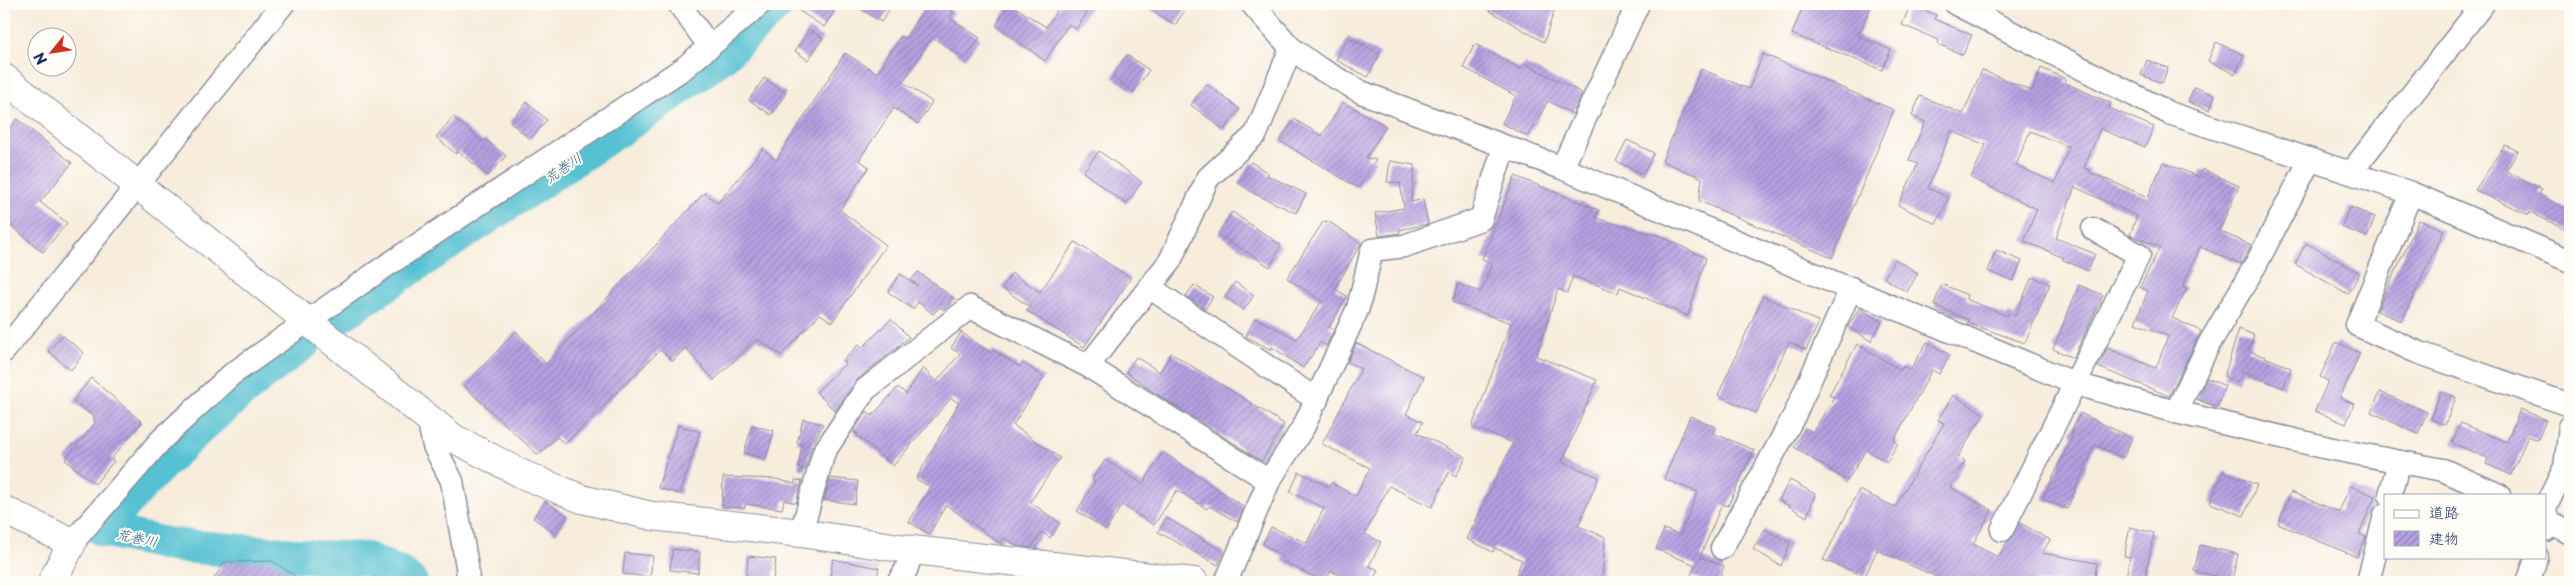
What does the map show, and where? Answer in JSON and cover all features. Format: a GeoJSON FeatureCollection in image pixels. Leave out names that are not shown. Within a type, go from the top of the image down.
{"type":"FeatureCollection","features":[{"type":"Feature","properties":{"kind":"street"},"geometry":{"type":"LineString","coordinates":[[4,351],[283,4]]}},
{"type":"Feature","properties":{"kind":"street"},"geometry":{"type":"LineString","coordinates":[[679,4],[710,47]]}},
{"type":"Feature","properties":{"kind":"street"},"geometry":{"type":"LineString","coordinates":[[52,582],[72,543],[135,469],[194,408],[230,375],[305,321],[684,68],[760,4]]}},
{"type":"Feature","properties":{"kind":"street"},"geometry":{"type":"LineString","coordinates":[[1252,4],[1291,48],[1317,67],[1362,92],[1562,168],[2076,384],[2176,412],[2328,448],[2443,470],[2497,494]]}},
{"type":"Feature","properties":{"kind":"street"},"geometry":{"type":"LineString","coordinates":[[1562,168],[1638,4]]}},
{"type":"Feature","properties":{"kind":"street"},"geometry":{"type":"LineString","coordinates":[[1956,4],[2169,113],[2411,193],[2570,261]]}},
{"type":"Feature","properties":{"kind":"street"},"geometry":{"type":"LineString","coordinates":[[2351,172],[2483,4]]}},
{"type":"Feature","properties":{"kind":"street"},"geometry":{"type":"LineString","coordinates":[[1088,366],[1170,261],[1208,178],[1256,134],[1291,48]]}},
{"type":"Feature","properties":{"kind":"street"},"geometry":{"type":"LineString","coordinates":[[4,78],[453,438],[524,475],[582,499],[652,516],[801,533],[913,550],[1194,582]]}},
{"type":"Feature","properties":{"kind":"street"},"geometry":{"type":"LineString","coordinates":[[1226,582],[1269,481],[1304,426],[1358,308],[1372,250],[1404,246],[1481,219],[1504,147]]}},
{"type":"Feature","properties":{"kind":"street"},"geometry":{"type":"LineString","coordinates":[[2176,412],[2209,344],[2256,264],[2310,160]]}},
{"type":"Feature","properties":{"kind":"street"},"geometry":{"type":"LineString","coordinates":[[2411,193],[2358,325],[2417,352],[2570,405]]}},
{"type":"Feature","properties":{"kind":"street"},"geometry":{"type":"LineString","coordinates":[[2002,530],[2139,255],[2093,229]]}},
{"type":"Feature","properties":{"kind":"street"},"geometry":{"type":"LineString","coordinates":[[1149,287],[1316,400]]}},
{"type":"Feature","properties":{"kind":"street"},"geometry":{"type":"LineString","coordinates":[[1722,548],[1794,416],[1851,288]]}},
{"type":"Feature","properties":{"kind":"street"},"geometry":{"type":"LineString","coordinates":[[801,533],[824,452],[865,390],[970,307],[1088,366],[1269,481]]}},
{"type":"Feature","properties":{"kind":"street"},"geometry":{"type":"LineString","coordinates":[[428,418],[434,446],[452,481],[468,566],[468,582]]}},
{"type":"Feature","properties":{"kind":"street"},"geometry":{"type":"LineString","coordinates":[[2570,427],[2565,467],[2546,506],[2546,523],[2570,533]]}},
{"type":"Feature","properties":{"kind":"street"},"geometry":{"type":"LineString","coordinates":[[2390,494],[2399,462]]}},
{"type":"Feature","properties":{"kind":"street"},"geometry":{"type":"LineString","coordinates":[[4,510],[72,543]]}},
{"type":"Feature","properties":{"kind":"street"},"geometry":{"type":"LineString","coordinates":[[2368,582],[2384,519]]}},
{"type":"Feature","properties":{"kind":"street"},"geometry":{"type":"LineString","coordinates":[[898,582],[906,570],[913,550]]}},
{"type":"Feature","properties":{"kind":"street"},"geometry":{"type":"LineString","coordinates":[[2528,582],[2537,558]]}},
{"type":"Feature","properties":{"kind":"building"},"geometry":{"type":"Polygon","coordinates":[[[789,4],[839,4],[824,27],[789,4]]]}},
{"type":"Feature","properties":{"kind":"building"},"geometry":{"type":"Polygon","coordinates":[[[853,4],[893,4],[881,22],[853,4]]]}},
{"type":"Feature","properties":{"kind":"building"},"geometry":{"type":"Polygon","coordinates":[[[927,4],[941,4],[954,12],[950,18],[980,38],[965,59],[932,37],[903,82],[932,102],[918,124],[894,108],[859,160],[869,167],[840,210],[886,245],[832,322],[820,314],[781,355],[757,339],[714,380],[685,348],[673,361],[660,350],[565,444],[557,437],[538,455],[464,386],[516,331],[546,364],[704,193],[718,203],[763,149],[776,160],[845,53],[877,73],[901,36],[905,38],[927,4]]]}},
{"type":"Feature","properties":{"kind":"building"},"geometry":{"type":"Polygon","coordinates":[[[1010,4],[1046,27],[1061,4],[1093,4],[1076,29],[1069,24],[1045,61],[996,25],[1010,4]]]}},
{"type":"Feature","properties":{"kind":"building"},"geometry":{"type":"Polygon","coordinates":[[[1142,4],[1189,4],[1175,25],[1142,4]]]}},
{"type":"Feature","properties":{"kind":"building"},"geometry":{"type":"Polygon","coordinates":[[[1478,4],[1543,4],[1554,11],[1544,42],[1478,4]]]}},
{"type":"Feature","properties":{"kind":"building"},"geometry":{"type":"Polygon","coordinates":[[[1804,4],[1872,4],[1858,36],[1891,50],[1882,70],[1792,34],[1804,4]]]}},
{"type":"Feature","properties":{"kind":"building"},"geometry":{"type":"Polygon","coordinates":[[[1910,5],[1936,15],[1934,19],[1972,35],[1963,55],[1938,44],[1939,40],[1902,25],[1910,5]]]}},
{"type":"Feature","properties":{"kind":"building"},"geometry":{"type":"Polygon","coordinates":[[[809,29],[823,38],[808,60],[795,51],[809,29]]]}},
{"type":"Feature","properties":{"kind":"building"},"geometry":{"type":"Polygon","coordinates":[[[1348,37],[1380,54],[1368,77],[1336,60],[1348,37]]]}},
{"type":"Feature","properties":{"kind":"building"},"geometry":{"type":"Polygon","coordinates":[[[2216,42],[2244,55],[2235,74],[2208,61],[2216,42]]]}},
{"type":"Feature","properties":{"kind":"building"},"geometry":{"type":"Polygon","coordinates":[[[1475,44],[1521,69],[1524,63],[1582,93],[1573,114],[1548,101],[1528,137],[1502,123],[1516,96],[1463,67],[1475,44]]]}},
{"type":"Feature","properties":{"kind":"building"},"geometry":{"type":"Polygon","coordinates":[[[1763,54],[1894,110],[1832,258],[1699,201],[1702,178],[1662,161],[1701,69],[1749,89],[1763,54]]]}},
{"type":"Feature","properties":{"kind":"building"},"geometry":{"type":"Polygon","coordinates":[[[1127,55],[1149,70],[1134,92],[1112,77],[1127,55]]]}},
{"type":"Feature","properties":{"kind":"building"},"geometry":{"type":"Polygon","coordinates":[[[2147,60],[2168,68],[2162,83],[2141,75],[2147,60]]]}},
{"type":"Feature","properties":{"kind":"building"},"geometry":{"type":"Polygon","coordinates":[[[2041,68],[2066,79],[2065,83],[2111,103],[2109,108],[2154,127],[2145,147],[2100,129],[2084,168],[2090,170],[2089,172],[2148,197],[2163,162],[2199,177],[2202,169],[2239,186],[2219,231],[2251,245],[2241,264],[2200,247],[2183,286],[2187,288],[2172,318],[2201,331],[2169,396],[2098,367],[2107,348],[2156,368],[2168,336],[2135,323],[2148,291],[2140,287],[2160,247],[2130,235],[2137,216],[2075,187],[2056,238],[2095,254],[2088,271],[2063,260],[2064,258],[2024,241],[2037,209],[1971,178],[1986,145],[1951,131],[1928,188],[1949,198],[1936,224],[1898,205],[1918,164],[1909,160],[1925,122],[1912,116],[1920,96],[1963,114],[1982,70],[2032,91],[2041,68]],[[2030,131],[2016,165],[2055,183],[2069,147],[2030,131]]]}},
{"type":"Feature","properties":{"kind":"building"},"geometry":{"type":"Polygon","coordinates":[[[764,78],[786,93],[771,115],[749,100],[764,78]]]}},
{"type":"Feature","properties":{"kind":"building"},"geometry":{"type":"Polygon","coordinates":[[[1206,84],[1240,109],[1224,130],[1191,105],[1206,84]]]}},
{"type":"Feature","properties":{"kind":"building"},"geometry":{"type":"Polygon","coordinates":[[[2194,87],[2215,95],[2210,110],[2188,102],[2194,87]]]}},
{"type":"Feature","properties":{"kind":"building"},"geometry":{"type":"Polygon","coordinates":[[[527,102],[547,120],[530,139],[510,122],[527,102]]]}},
{"type":"Feature","properties":{"kind":"building"},"geometry":{"type":"Polygon","coordinates":[[[1343,102],[1386,126],[1366,158],[1376,160],[1358,188],[1280,141],[1294,119],[1322,136],[1343,102]]]}},
{"type":"Feature","properties":{"kind":"building"},"geometry":{"type":"Polygon","coordinates":[[[453,117],[483,142],[485,139],[506,156],[488,176],[458,151],[456,154],[436,137],[453,117]]]}},
{"type":"Feature","properties":{"kind":"building"},"geometry":{"type":"Polygon","coordinates":[[[17,119],[72,163],[40,202],[67,223],[43,252],[4,220],[4,136],[17,119]]]}},
{"type":"Feature","properties":{"kind":"building"},"geometry":{"type":"Polygon","coordinates":[[[1627,140],[1654,153],[1643,174],[1616,161],[1627,140]]]}},
{"type":"Feature","properties":{"kind":"building"},"geometry":{"type":"Polygon","coordinates":[[[2505,145],[2518,151],[2506,171],[2542,189],[2539,194],[2570,211],[2570,232],[2530,212],[2529,215],[2475,190],[2505,145]]]}},
{"type":"Feature","properties":{"kind":"building"},"geometry":{"type":"Polygon","coordinates":[[[1099,151],[1142,182],[1126,204],[1083,172],[1099,151]]]}},
{"type":"Feature","properties":{"kind":"building"},"geometry":{"type":"Polygon","coordinates":[[[1390,161],[1415,165],[1411,202],[1423,199],[1428,224],[1399,230],[1400,233],[1379,236],[1375,213],[1404,208],[1400,183],[1387,182],[1390,161]]]}},
{"type":"Feature","properties":{"kind":"building"},"geometry":{"type":"Polygon","coordinates":[[[1251,162],[1268,173],[1267,175],[1306,194],[1296,213],[1255,194],[1238,183],[1251,162]]]}},
{"type":"Feature","properties":{"kind":"building"},"geometry":{"type":"Polygon","coordinates":[[[1515,176],[1599,210],[1596,218],[1660,236],[1706,258],[1688,316],[1620,287],[1618,293],[1573,276],[1567,293],[1558,289],[1536,356],[1597,380],[1562,462],[1599,477],[1578,526],[1605,537],[1602,582],[1557,582],[1545,577],[1542,582],[1513,582],[1522,560],[1495,548],[1493,552],[1467,539],[1513,443],[1472,427],[1511,323],[1452,302],[1458,284],[1481,292],[1492,263],[1482,259],[1515,176]]]}},
{"type":"Feature","properties":{"kind":"building"},"geometry":{"type":"Polygon","coordinates":[[[2350,207],[2375,217],[2367,237],[2341,227],[2350,207]]]}},
{"type":"Feature","properties":{"kind":"building"},"geometry":{"type":"Polygon","coordinates":[[[1232,212],[1281,245],[1270,267],[1218,234],[1232,212]]]}},
{"type":"Feature","properties":{"kind":"building"},"geometry":{"type":"Polygon","coordinates":[[[2419,220],[2444,230],[2402,321],[2377,311],[2419,220]]]}},
{"type":"Feature","properties":{"kind":"building"},"geometry":{"type":"Polygon","coordinates":[[[1328,221],[1361,243],[1335,289],[1347,296],[1329,327],[1334,330],[1326,346],[1321,342],[1303,368],[1272,347],[1271,350],[1246,336],[1255,318],[1297,339],[1322,301],[1287,278],[1323,222],[1328,221]]]}},
{"type":"Feature","properties":{"kind":"building"},"geometry":{"type":"Polygon","coordinates":[[[1075,242],[1131,278],[1084,347],[1027,311],[1030,307],[1002,288],[1012,273],[1040,292],[1075,242]]]}},
{"type":"Feature","properties":{"kind":"building"},"geometry":{"type":"Polygon","coordinates":[[[2306,243],[2360,273],[2348,294],[2295,264],[2306,243]]]}},
{"type":"Feature","properties":{"kind":"building"},"geometry":{"type":"Polygon","coordinates":[[[1996,250],[2022,261],[2013,281],[1988,271],[1996,250]]]}},
{"type":"Feature","properties":{"kind":"building"},"geometry":{"type":"Polygon","coordinates":[[[1895,259],[1918,273],[1907,292],[1884,278],[1895,259]]]}},
{"type":"Feature","properties":{"kind":"building"},"geometry":{"type":"Polygon","coordinates":[[[918,272],[955,299],[944,310],[940,307],[933,314],[918,302],[913,309],[888,292],[900,274],[918,286],[912,279],[918,272]]]}},
{"type":"Feature","properties":{"kind":"building"},"geometry":{"type":"Polygon","coordinates":[[[2032,277],[2050,284],[2025,343],[1968,323],[1969,320],[1934,305],[1942,284],[1967,295],[1966,299],[2007,316],[2008,313],[2015,316],[2032,277]]]}},
{"type":"Feature","properties":{"kind":"building"},"geometry":{"type":"Polygon","coordinates":[[[1235,282],[1254,295],[1244,310],[1225,297],[1235,282]]]}},
{"type":"Feature","properties":{"kind":"building"},"geometry":{"type":"Polygon","coordinates":[[[1194,285],[1213,297],[1205,309],[1186,296],[1194,285]]]}},
{"type":"Feature","properties":{"kind":"building"},"geometry":{"type":"Polygon","coordinates":[[[2079,285],[2103,295],[2073,358],[2053,349],[2079,285]]]}},
{"type":"Feature","properties":{"kind":"building"},"geometry":{"type":"Polygon","coordinates":[[[1763,296],[1819,322],[1806,350],[1789,342],[1756,413],[1718,395],[1763,296]]]}},
{"type":"Feature","properties":{"kind":"building"},"geometry":{"type":"Polygon","coordinates":[[[1859,308],[1882,322],[1871,341],[1848,327],[1859,308]]]}},
{"type":"Feature","properties":{"kind":"building"},"geometry":{"type":"Polygon","coordinates":[[[891,319],[909,337],[857,380],[835,411],[816,392],[846,363],[843,361],[859,344],[862,348],[891,319]]]}},
{"type":"Feature","properties":{"kind":"building"},"geometry":{"type":"Polygon","coordinates":[[[2239,329],[2254,335],[2248,350],[2291,368],[2283,388],[2243,371],[2238,382],[2224,377],[2239,329]]]}},
{"type":"Feature","properties":{"kind":"building"},"geometry":{"type":"Polygon","coordinates":[[[961,332],[991,353],[993,350],[1020,367],[1023,363],[1044,377],[1013,425],[1060,458],[1030,502],[1060,523],[1050,538],[1042,532],[1031,548],[1017,546],[1004,538],[1000,543],[946,505],[929,534],[909,522],[930,487],[916,479],[959,403],[951,398],[893,466],[853,432],[858,434],[854,430],[867,411],[872,416],[898,387],[906,394],[923,368],[936,382],[960,354],[951,348],[961,332]]]}},
{"type":"Feature","properties":{"kind":"building"},"geometry":{"type":"Polygon","coordinates":[[[62,335],[84,353],[71,370],[48,351],[62,335]]]}},
{"type":"Feature","properties":{"kind":"building"},"geometry":{"type":"Polygon","coordinates":[[[1927,342],[1950,355],[1939,374],[1932,370],[1894,440],[1898,443],[1887,462],[1866,450],[1847,481],[1794,447],[1805,428],[1813,432],[1834,397],[1829,395],[1857,344],[1901,370],[1903,366],[1910,370],[1927,342]]]}},
{"type":"Feature","properties":{"kind":"building"},"geometry":{"type":"Polygon","coordinates":[[[2336,342],[2360,353],[2340,398],[2354,404],[2346,424],[2315,411],[2328,381],[2320,377],[2336,342]]]}},
{"type":"Feature","properties":{"kind":"building"},"geometry":{"type":"Polygon","coordinates":[[[1356,343],[1424,377],[1406,414],[1423,422],[1417,433],[1466,457],[1456,476],[1449,472],[1432,507],[1389,486],[1365,534],[1381,542],[1369,566],[1378,570],[1372,582],[1355,582],[1331,571],[1325,582],[1282,561],[1284,558],[1263,544],[1271,527],[1307,543],[1324,508],[1290,492],[1299,472],[1329,487],[1331,483],[1356,496],[1370,468],[1322,444],[1361,369],[1348,361],[1356,343]]]}},
{"type":"Feature","properties":{"kind":"building"},"geometry":{"type":"Polygon","coordinates":[[[1171,353],[1284,424],[1262,461],[1149,389],[1126,372],[1136,357],[1160,372],[1171,353]]]}},
{"type":"Feature","properties":{"kind":"building"},"geometry":{"type":"Polygon","coordinates":[[[91,378],[142,422],[111,459],[114,461],[95,484],[65,460],[96,422],[93,420],[95,418],[73,401],[91,378]]]}},
{"type":"Feature","properties":{"kind":"building"},"geometry":{"type":"Polygon","coordinates":[[[2207,378],[2225,386],[2217,407],[2197,399],[2207,378]]]}},
{"type":"Feature","properties":{"kind":"building"},"geometry":{"type":"Polygon","coordinates":[[[2441,391],[2456,397],[2445,425],[2431,419],[2441,391]]]}},
{"type":"Feature","properties":{"kind":"building"},"geometry":{"type":"Polygon","coordinates":[[[2380,392],[2427,412],[2418,434],[2371,412],[2380,392]]]}},
{"type":"Feature","properties":{"kind":"building"},"geometry":{"type":"Polygon","coordinates":[[[1953,395],[1984,414],[1958,457],[1965,461],[1950,487],[1992,510],[1973,544],[1998,557],[2020,523],[2050,540],[2042,553],[2097,563],[2094,582],[1947,582],[1877,550],[1865,576],[1823,560],[1859,490],[1895,507],[1944,423],[1938,420],[1953,395]]]}},
{"type":"Feature","properties":{"kind":"building"},"geometry":{"type":"Polygon","coordinates":[[[2520,409],[2546,420],[2538,440],[2528,436],[2511,475],[2486,464],[2488,458],[2452,443],[2461,423],[2507,442],[2520,409]]]}},
{"type":"Feature","properties":{"kind":"building"},"geometry":{"type":"Polygon","coordinates":[[[2080,413],[2132,438],[2123,458],[2095,445],[2067,509],[2043,499],[2073,434],[2071,433],[2080,413]]]}},
{"type":"Feature","properties":{"kind":"building"},"geometry":{"type":"Polygon","coordinates":[[[1690,416],[1716,427],[1713,433],[1754,450],[1728,506],[1722,504],[1700,557],[1724,566],[1718,582],[1706,582],[1691,576],[1695,565],[1656,549],[1664,529],[1680,535],[1698,492],[1664,479],[1690,416]]]}},
{"type":"Feature","properties":{"kind":"building"},"geometry":{"type":"Polygon","coordinates":[[[803,419],[823,424],[811,448],[805,470],[798,468],[802,444],[797,443],[803,419]]]}},
{"type":"Feature","properties":{"kind":"building"},"geometry":{"type":"Polygon","coordinates":[[[678,425],[700,432],[680,494],[658,488],[678,425]]]}},
{"type":"Feature","properties":{"kind":"building"},"geometry":{"type":"Polygon","coordinates":[[[752,425],[774,431],[766,459],[744,453],[752,425]]]}},
{"type":"Feature","properties":{"kind":"building"},"geometry":{"type":"Polygon","coordinates":[[[1163,452],[1244,507],[1237,522],[1209,506],[1207,509],[1177,490],[1154,525],[1122,505],[1106,530],[1077,511],[1095,482],[1092,480],[1105,460],[1143,484],[1163,452]]]}},
{"type":"Feature","properties":{"kind":"building"},"geometry":{"type":"Polygon","coordinates":[[[2223,471],[2257,485],[2244,516],[2210,503],[2223,471]]]}},
{"type":"Feature","properties":{"kind":"building"},"geometry":{"type":"Polygon","coordinates":[[[723,477],[776,479],[795,484],[795,480],[802,481],[796,503],[784,500],[782,509],[745,504],[745,508],[722,507],[723,477]]]}},
{"type":"Feature","properties":{"kind":"building"},"geometry":{"type":"Polygon","coordinates":[[[830,478],[858,481],[855,504],[824,500],[830,478]]]}},
{"type":"Feature","properties":{"kind":"building"},"geometry":{"type":"Polygon","coordinates":[[[1790,480],[1815,494],[1807,517],[1779,500],[1790,480]]]}},
{"type":"Feature","properties":{"kind":"building"},"geometry":{"type":"Polygon","coordinates":[[[2350,486],[2375,496],[2359,534],[2366,537],[2357,557],[2278,524],[2291,492],[2339,512],[2350,486]]]}},
{"type":"Feature","properties":{"kind":"building"},"geometry":{"type":"Polygon","coordinates":[[[545,501],[568,516],[556,534],[533,518],[545,501]]]}},
{"type":"Feature","properties":{"kind":"building"},"geometry":{"type":"Polygon","coordinates":[[[1167,518],[1224,552],[1218,565],[1158,532],[1167,518]]]}},
{"type":"Feature","properties":{"kind":"building"},"geometry":{"type":"Polygon","coordinates":[[[2130,527],[2154,533],[2144,582],[2125,582],[2130,557],[2124,556],[2130,527]]]}},
{"type":"Feature","properties":{"kind":"building"},"geometry":{"type":"Polygon","coordinates":[[[1765,529],[1790,543],[1781,566],[1753,549],[1765,529]]]}},
{"type":"Feature","properties":{"kind":"building"},"geometry":{"type":"Polygon","coordinates":[[[2200,545],[2238,554],[2232,580],[2194,571],[2200,545]]]}},
{"type":"Feature","properties":{"kind":"building"},"geometry":{"type":"Polygon","coordinates":[[[673,549],[700,552],[698,573],[670,570],[673,549]]]}},
{"type":"Feature","properties":{"kind":"building"},"geometry":{"type":"Polygon","coordinates":[[[625,553],[653,556],[650,577],[623,574],[625,553]]]}},
{"type":"Feature","properties":{"kind":"building"},"geometry":{"type":"Polygon","coordinates":[[[748,556],[776,559],[773,580],[746,577],[748,556]]]}},
{"type":"Feature","properties":{"kind":"building"},"geometry":{"type":"Polygon","coordinates":[[[833,559],[879,568],[876,582],[829,582],[833,559]]]}},
{"type":"Feature","properties":{"kind":"building"},"geometry":{"type":"Polygon","coordinates":[[[272,561],[304,582],[212,582],[224,562],[272,561]]]}},
{"type":"Feature","properties":{"kind":"waterway","name":"荒巻川"},"geometry":{"type":"LineString","coordinates":[[336,318],[655,106],[724,55],[778,4]]}},
{"type":"Feature","properties":{"kind":"waterway","name":"荒巻川"},"geometry":{"type":"LineString","coordinates":[[305,342],[250,384],[173,453],[103,530],[171,545],[367,559],[403,575],[411,582]]}}]}
